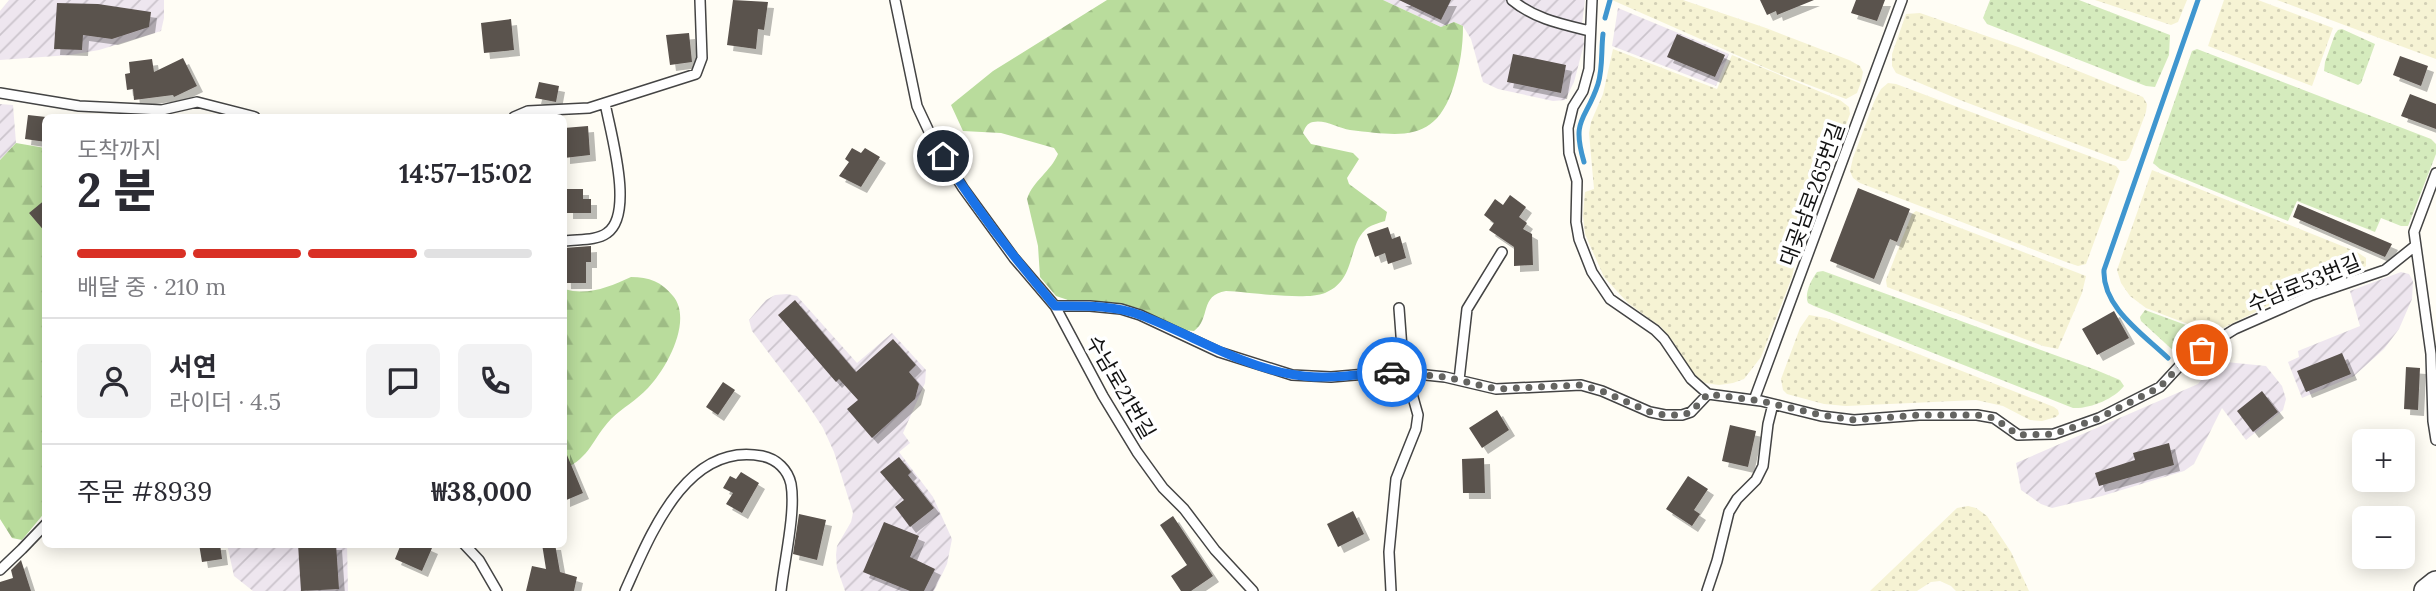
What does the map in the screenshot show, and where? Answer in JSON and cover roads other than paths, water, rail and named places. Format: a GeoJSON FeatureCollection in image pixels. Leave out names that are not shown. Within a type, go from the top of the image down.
{"type":"FeatureCollection","features":[{"type":"Feature","properties":{"kind":"street"},"geometry":{"type":"LineString","coordinates":[[2426,591],[2436,583]]}},
{"type":"Feature","properties":{"kind":"lane"},"geometry":{"type":"LineString","coordinates":[[521,114],[528,111],[589,108],[696,74],[702,58],[700,0]]}},
{"type":"Feature","properties":{"kind":"lane","name":"수남로21번길"},"geometry":{"type":"LineString","coordinates":[[895,0],[917,106],[933,140],[963,188],[1014,258],[1055,306],[1103,396],[1137,452],[1163,488],[1253,591]]}},
{"type":"Feature","properties":{"kind":"lane"},"geometry":{"type":"LineString","coordinates":[[1512,0],[1542,19],[1590,31]]}},
{"type":"Feature","properties":{"kind":"lane"},"geometry":{"type":"LineString","coordinates":[[1592,0],[1589,69],[1583,91],[1573,107],[1568,128],[1569,153],[1577,181],[1576,222],[1579,239],[1592,272],[1610,299],[1655,330],[1691,379],[1708,394],[1773,404],[1763,466],[1756,480],[1737,499],[1729,512],[1707,591]]}},
{"type":"Feature","properties":{"kind":"lane","name":"대곶남로265번길"},"geometry":{"type":"LineString","coordinates":[[1754,400],[1902,0]]}},
{"type":"Feature","properties":{"kind":"lane"},"geometry":{"type":"LineString","coordinates":[[0,93],[79,106],[162,110],[197,102],[243,114]]}},
{"type":"Feature","properties":{"kind":"lane"},"geometry":{"type":"LineString","coordinates":[[567,241],[609,233],[617,220],[621,201],[619,180],[605,103]]}},
{"type":"Feature","properties":{"kind":"lane"},"geometry":{"type":"LineString","coordinates":[[2436,173],[2432,195],[2414,232],[2431,354],[2436,440]]}},
{"type":"Feature","properties":{"kind":"lane","name":"수남로53번길"},"geometry":{"type":"LineString","coordinates":[[1773,404],[1854,420],[1919,415],[1977,415],[1994,418],[2018,435],[2054,434],[2099,418],[2160,387],[2185,360],[2235,329],[2312,295],[2385,270],[2416,246]]}},
{"type":"Feature","properties":{"kind":"lane"},"geometry":{"type":"LineString","coordinates":[[1459,380],[1466,309],[1502,252]]}},
{"type":"Feature","properties":{"kind":"lane"},"geometry":{"type":"LineString","coordinates":[[1055,306],[1090,306],[1140,314],[1219,352],[1292,375],[1331,377],[1407,373],[1459,380],[1496,389],[1581,385],[1650,412],[1665,415],[1691,412],[1708,394]]}},
{"type":"Feature","properties":{"kind":"lane"},"geometry":{"type":"LineString","coordinates":[[1391,591],[1389,552],[1396,479],[1416,429],[1418,415],[1401,346],[1399,308]]}},
{"type":"Feature","properties":{"kind":"lane"},"geometry":{"type":"LineString","coordinates":[[625,591],[670,500],[705,468],[723,458],[742,454],[765,457],[779,463],[788,474],[791,485],[790,520],[780,591]]}},
{"type":"Feature","properties":{"kind":"lane"},"geometry":{"type":"LineString","coordinates":[[0,570],[42,529]]}},
{"type":"Feature","properties":{"kind":"lane"},"geometry":{"type":"LineString","coordinates":[[468,548],[479,559],[497,591]]}},
{"type":"Feature","properties":{"kind":"waterway"},"geometry":{"type":"LineString","coordinates":[[1605,18],[1610,0]]}},
{"type":"Feature","properties":{"kind":"waterway"},"geometry":{"type":"LineString","coordinates":[[2168,358],[2117,308],[2105,283],[2104,270],[2198,0]]}},
{"type":"Feature","properties":{"kind":"waterway"},"geometry":{"type":"LineString","coordinates":[[1584,162],[1580,148],[1580,128],[1600,78],[1603,34]]}}]}
